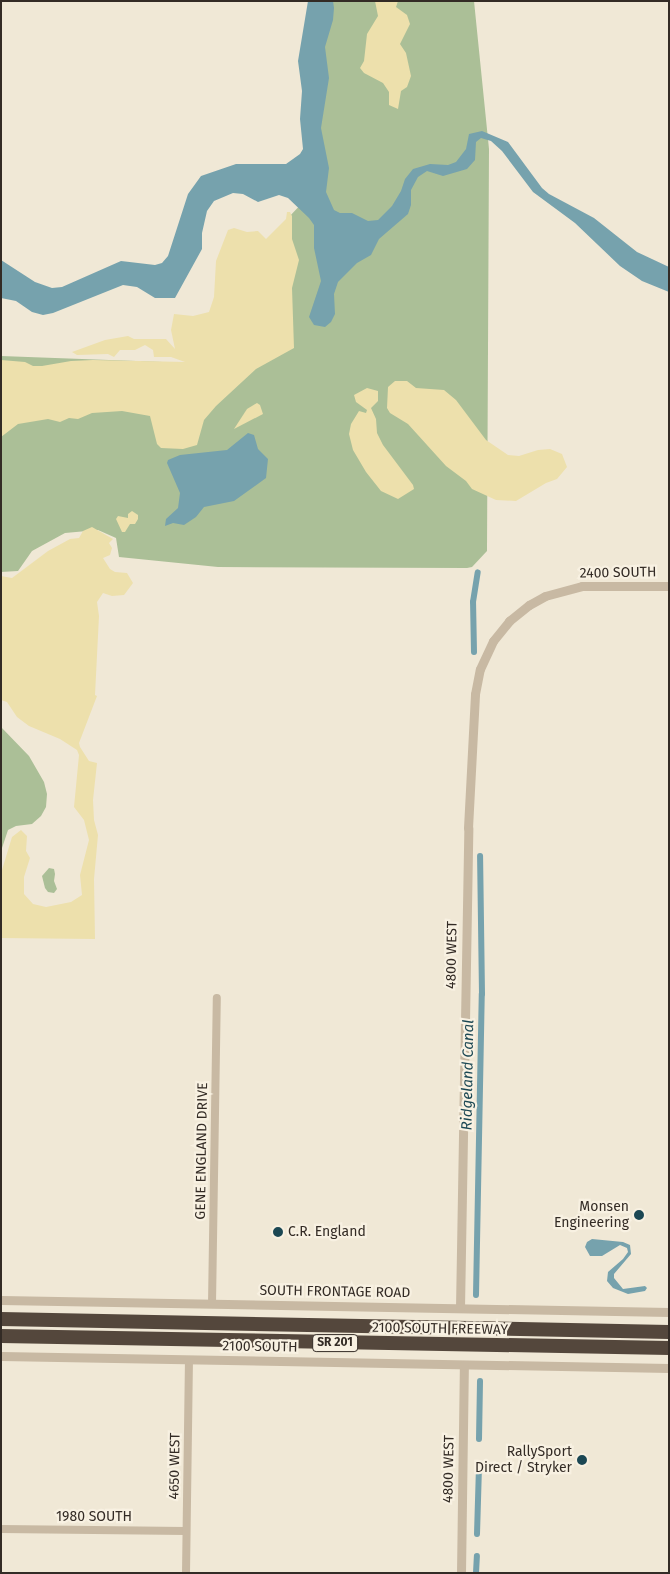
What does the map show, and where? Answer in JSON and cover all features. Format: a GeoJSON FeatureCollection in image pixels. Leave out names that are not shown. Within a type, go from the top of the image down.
{"type":"FeatureCollection","features":[{"type":"Feature","properties":{"kind":"highway","name":"2100 SOUTH FREEWAY"},"geometry":{"type":"LineString","coordinates":[[1,1319],[669,1332]]}},
{"type":"Feature","properties":{"kind":"highway","name":"2100 SOUTH FREEWAY"},"geometry":{"type":"LineString","coordinates":[[1,1336],[669,1348]]}},
{"type":"Feature","properties":{"kind":"street","name":"2400 SOUTH"},"geometry":{"type":"LineString","coordinates":[[516,615],[545,596],[573,587],[599,585],[669,586]]}},
{"type":"Feature","properties":{"kind":"street","name":"4800 WEST"},"geometry":{"type":"LineString","coordinates":[[460,1308],[467,842],[474,703],[478,677],[488,650],[499,632],[516,615]]}},
{"type":"Feature","properties":{"kind":"street","name":"GENE ENGLAND DRIVE"},"geometry":{"type":"LineString","coordinates":[[212,1304],[217,998]]}},
{"type":"Feature","properties":{"kind":"street","name":"SOUTH FRONTAGE ROAD"},"geometry":{"type":"LineString","coordinates":[[1,1300],[669,1312]]}},
{"type":"Feature","properties":{"kind":"street","name":"2100 SOUTH"},"geometry":{"type":"LineString","coordinates":[[1,1356],[669,1368]]}},
{"type":"Feature","properties":{"kind":"street","name":"4650 WEST"},"geometry":{"type":"LineString","coordinates":[[186,1573],[188,1360]]}},
{"type":"Feature","properties":{"kind":"street","name":"4800 WEST"},"geometry":{"type":"LineString","coordinates":[[461,1573],[464,1365]]}},
{"type":"Feature","properties":{"kind":"street","name":"1980 SOUTH"},"geometry":{"type":"LineString","coordinates":[[1,1529],[186,1531]]}},
{"type":"Feature","properties":{"kind":"green space"},"geometry":{"type":"Polygon","coordinates":[[[322,1],[474,1],[489,149],[487,551],[472,567],[467,568],[218,567],[119,557],[116,538],[98,530],[65,533],[32,551],[18,571],[1,572],[1,356],[190,363],[288,218],[306,199],[322,1]]]}},
{"type":"Feature","properties":{"kind":"green space"},"geometry":{"type":"Polygon","coordinates":[[[1,727],[29,756],[44,782],[47,794],[46,807],[41,816],[32,824],[16,826],[8,830],[1,851],[1,727]]]}},
{"type":"Feature","properties":{"kind":"green space"},"geometry":{"type":"Polygon","coordinates":[[[49,868],[54,869],[55,874],[54,881],[57,889],[54,893],[48,892],[45,888],[42,876],[49,868]]]}},
{"type":"Feature","properties":{"kind":"sand"},"geometry":{"type":"Polygon","coordinates":[[[375,1],[398,1],[396,7],[407,15],[410,24],[400,44],[406,53],[411,76],[407,87],[401,91],[398,109],[389,105],[389,92],[383,83],[364,73],[360,68],[364,61],[367,34],[378,16],[375,1]]]}},
{"type":"Feature","properties":{"kind":"sand"},"geometry":{"type":"Polygon","coordinates":[[[287,212],[290,212],[292,216],[292,239],[299,260],[292,288],[294,348],[256,369],[216,406],[204,420],[197,445],[183,449],[161,448],[157,444],[150,416],[122,411],[92,413],[78,419],[69,418],[60,422],[48,419],[18,424],[1,437],[1,360],[25,362],[33,366],[93,360],[185,362],[171,357],[154,357],[153,350],[145,345],[135,350],[120,350],[114,357],[108,354],[77,355],[72,352],[105,340],[128,336],[134,339],[166,339],[175,349],[171,330],[174,314],[193,316],[209,312],[214,297],[216,261],[228,230],[234,228],[247,232],[258,231],[266,239],[286,219],[287,212]]]}},
{"type":"Feature","properties":{"kind":"sand"},"geometry":{"type":"Polygon","coordinates":[[[395,381],[407,381],[416,388],[444,390],[456,400],[486,440],[508,455],[519,456],[538,450],[550,449],[562,454],[567,467],[557,479],[546,483],[516,501],[496,500],[472,489],[466,481],[446,466],[408,424],[390,413],[387,408],[388,387],[395,381]]]}},
{"type":"Feature","properties":{"kind":"sand"},"geometry":{"type":"Polygon","coordinates":[[[367,388],[378,391],[378,401],[371,408],[376,419],[377,433],[383,445],[413,485],[414,489],[398,499],[381,491],[366,472],[353,450],[349,434],[351,424],[359,411],[366,413],[367,410],[356,402],[354,395],[367,388]]]}},
{"type":"Feature","properties":{"kind":"sand"},"geometry":{"type":"Polygon","coordinates":[[[257,403],[260,405],[263,414],[234,429],[247,409],[257,403]]]}},
{"type":"Feature","properties":{"kind":"sand"},"geometry":{"type":"Polygon","coordinates":[[[132,511],[138,515],[138,519],[135,524],[130,524],[125,532],[122,532],[116,519],[118,516],[128,518],[128,514],[132,511]]]}},
{"type":"Feature","properties":{"kind":"sand"},"geometry":{"type":"Polygon","coordinates":[[[92,527],[113,539],[109,543],[112,548],[110,555],[103,558],[110,569],[115,572],[127,573],[133,583],[124,595],[112,596],[103,593],[97,602],[99,616],[95,695],[97,696],[79,743],[89,761],[97,763],[93,800],[94,820],[98,835],[94,879],[95,939],[1,938],[2,870],[12,837],[21,830],[27,836],[26,851],[30,858],[24,877],[24,894],[33,904],[46,907],[71,902],[82,895],[80,875],[89,840],[84,820],[74,807],[79,755],[77,750],[60,739],[29,726],[17,717],[7,702],[1,700],[1,576],[12,578],[48,551],[70,539],[79,538],[83,531],[92,527]]]}},
{"type":"Feature","properties":{"kind":"water"},"geometry":{"type":"Polygon","coordinates":[[[308,1],[333,1],[334,8],[333,20],[325,47],[329,78],[321,128],[329,168],[326,192],[334,210],[340,213],[352,213],[368,221],[378,220],[392,206],[401,191],[405,179],[413,169],[430,164],[448,165],[456,162],[466,149],[469,134],[482,131],[508,142],[542,188],[549,194],[594,218],[637,252],[669,267],[669,292],[642,281],[620,266],[575,223],[533,192],[502,151],[491,141],[481,138],[476,142],[475,160],[467,169],[443,176],[427,171],[418,177],[411,190],[411,205],[408,214],[379,239],[371,255],[357,263],[338,282],[334,294],[335,314],[331,322],[325,327],[314,325],[309,317],[321,281],[314,248],[314,225],[288,198],[279,195],[258,202],[243,194],[233,193],[214,201],[207,211],[202,233],[202,249],[175,298],[155,298],[137,287],[123,285],[53,313],[43,315],[32,312],[16,301],[1,298],[1,260],[35,282],[52,288],[62,287],[121,261],[155,265],[162,263],[168,256],[188,194],[201,176],[236,164],[286,164],[300,154],[303,149],[300,119],[302,91],[298,61],[308,1]]]}},
{"type":"Feature","properties":{"kind":"water"},"geometry":{"type":"Polygon","coordinates":[[[248,433],[254,435],[258,449],[268,459],[266,478],[234,501],[204,507],[196,517],[184,525],[173,523],[165,526],[166,519],[178,508],[180,493],[167,463],[168,460],[180,455],[227,450],[248,433]]]}},
{"type":"Feature","properties":{"kind":"water"},"geometry":{"type":"Polygon","coordinates":[[[592,1239],[623,1242],[630,1245],[631,1254],[614,1274],[614,1278],[623,1289],[645,1286],[647,1288],[645,1291],[628,1294],[613,1288],[607,1281],[608,1272],[623,1259],[628,1252],[627,1248],[620,1245],[602,1256],[590,1256],[585,1247],[587,1242],[592,1239]]]}},
{"type":"Feature","properties":{"kind":"waterway","name":"Ridgeland Canal"},"geometry":{"type":"LineString","coordinates":[[474,652],[473,602],[478,572]]}},
{"type":"Feature","properties":{"kind":"waterway","name":"Ridgeland Canal"},"geometry":{"type":"LineString","coordinates":[[476,1295],[482,994],[480,856]]}},
{"type":"Feature","properties":{"kind":"waterway","name":"Ridgeland Canal"},"geometry":{"type":"LineString","coordinates":[[479,1439],[480,1381]]}},
{"type":"Feature","properties":{"kind":"waterway","name":"Ridgeland Canal"},"geometry":{"type":"LineString","coordinates":[[477,1534],[479,1466]]}},
{"type":"Feature","properties":{"kind":"waterway","name":"Ridgeland Canal"},"geometry":{"type":"LineString","coordinates":[[476,1573],[477,1556]]}},
{"type":"Feature","properties":{"kind":"place","name":"Monsen Engineering"},"geometry":{"type":"Point","coordinates":[639,1215]}},
{"type":"Feature","properties":{"kind":"place","name":"C.R. England"},"geometry":{"type":"Point","coordinates":[278,1232]}},
{"type":"Feature","properties":{"kind":"place","name":"RallySport Direct / Stryker"},"geometry":{"type":"Point","coordinates":[582,1460]}}]}
